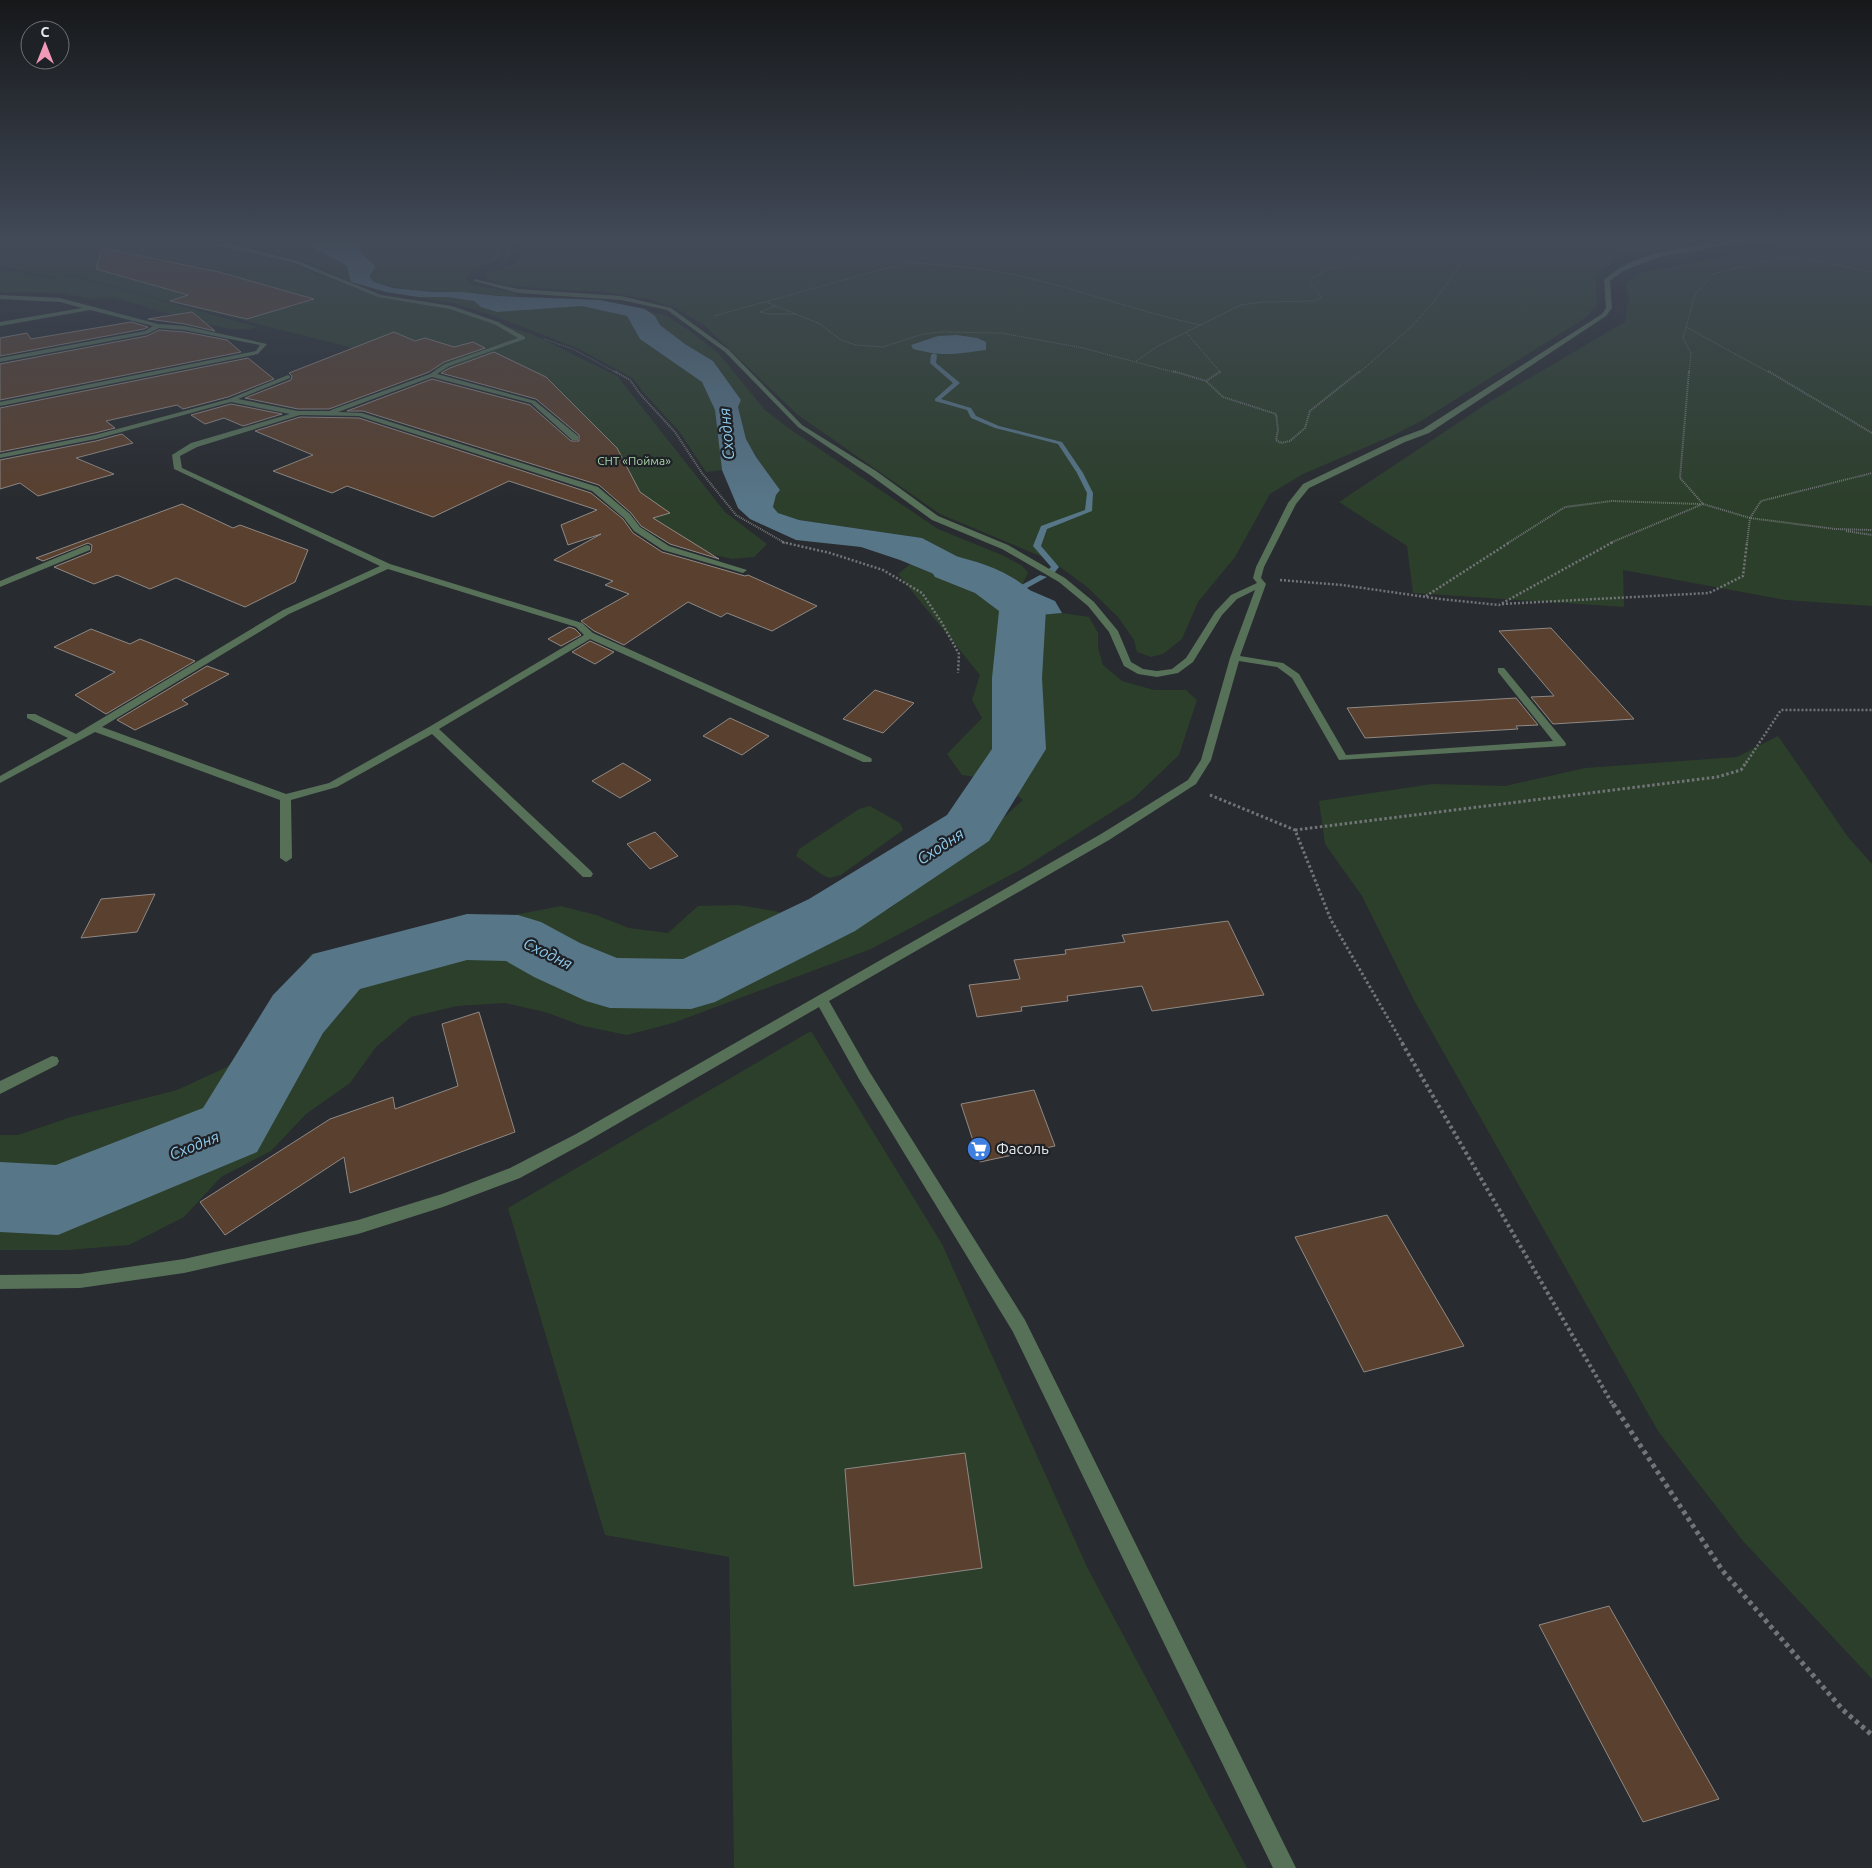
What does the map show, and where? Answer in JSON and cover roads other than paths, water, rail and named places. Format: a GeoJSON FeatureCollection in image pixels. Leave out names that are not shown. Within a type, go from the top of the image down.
{"type":"FeatureCollection","features":[{"type":"Feature","properties":{"kind":"street"},"geometry":{"type":"LineString","coordinates":[[0,360],[148,332],[158,326]]}},
{"type":"Feature","properties":{"kind":"street"},"geometry":{"type":"LineString","coordinates":[[0,404],[258,352],[264,344],[185,328],[160,326]]}},
{"type":"Feature","properties":{"kind":"street"},"geometry":{"type":"LineString","coordinates":[[326,413],[432,375],[447,365],[523,338],[502,326]]}},
{"type":"Feature","properties":{"kind":"street"},"geometry":{"type":"LineString","coordinates":[[694,326],[727,351],[800,426],[935,518],[1005,547],[1062,580],[1091,604],[1113,631],[1127,664],[1141,672],[1157,674],[1175,671],[1190,660],[1218,614],[1234,597],[1260,581]]}},
{"type":"Feature","properties":{"kind":"street"},"geometry":{"type":"LineString","coordinates":[[0,1282],[80,1281],[184,1266],[358,1227],[443,1200],[515,1173],[581,1138],[1106,837],[1192,782],[1206,760],[1235,658],[1260,581],[1260,567],[1288,510],[1306,486],[1402,440],[1426,431],[1589,326]]}},
{"type":"Feature","properties":{"kind":"street"},"geometry":{"type":"LineString","coordinates":[[432,375],[533,402],[575,438]]}},
{"type":"Feature","properties":{"kind":"street"},"geometry":{"type":"LineString","coordinates":[[0,456],[96,437],[231,400],[288,377]]}},
{"type":"Feature","properties":{"kind":"street"},"geometry":{"type":"LineString","coordinates":[[231,400],[300,413],[360,414],[595,488],[627,516],[636,529],[666,548],[743,570]]}},
{"type":"Feature","properties":{"kind":"street"},"geometry":{"type":"LineString","coordinates":[[300,413],[194,445],[176,455],[178,469],[387,566],[579,625],[590,635],[867,760]]}},
{"type":"Feature","properties":{"kind":"street"},"geometry":{"type":"LineString","coordinates":[[0,584],[87,548]]}},
{"type":"Feature","properties":{"kind":"street"},"geometry":{"type":"LineString","coordinates":[[0,780],[94,728],[286,612],[387,566]]}},
{"type":"Feature","properties":{"kind":"street"},"geometry":{"type":"LineString","coordinates":[[94,728],[285,798],[333,785],[433,729],[590,635]]}},
{"type":"Feature","properties":{"kind":"street"},"geometry":{"type":"LineString","coordinates":[[1235,658],[1280,664],[1296,676],[1343,758],[1562,744],[1501,670]]}},
{"type":"Feature","properties":{"kind":"street"},"geometry":{"type":"LineString","coordinates":[[31,716],[76,738]]}},
{"type":"Feature","properties":{"kind":"street"},"geometry":{"type":"LineString","coordinates":[[433,729],[587,874]]}},
{"type":"Feature","properties":{"kind":"street"},"geometry":{"type":"LineString","coordinates":[[285,798],[286,858]]}},
{"type":"Feature","properties":{"kind":"street"},"geometry":{"type":"LineString","coordinates":[[822,1000],[864,1075],[1019,1326],[1286,1868]]}},
{"type":"Feature","properties":{"kind":"street"},"geometry":{"type":"LineString","coordinates":[[0,1088],[52,1061]]}},
{"type":"Feature","properties":{"kind":"water"},"geometry":{"type":"Polygon","coordinates":[[[633,326],[662,326],[685,344],[713,361],[741,400],[738,407],[746,439],[756,457],[780,490],[776,495],[773,507],[778,513],[799,520],[922,538],[987,572],[1055,601],[1062,613],[1029,616],[1002,609],[970,589],[900,560],[861,547],[796,540],[750,519],[738,508],[722,470],[715,410],[702,382],[640,339],[633,326]]]}},
{"type":"Feature","properties":{"kind":"water"},"geometry":{"type":"Polygon","coordinates":[[[957,335],[977,338],[986,342],[986,350],[942,354],[913,349],[911,345],[938,336],[957,335]]]}},
{"type":"Feature","properties":{"kind":"waterway"},"geometry":{"type":"LineString","coordinates":[[934,355],[933,363],[957,383],[937,400],[969,409],[973,417],[997,427],[1060,443],[1080,473],[1090,493],[1088,511],[1044,528],[1037,546],[1055,567],[1052,570]]}},
{"type":"Feature","properties":{"kind":"waterway","name":"Сходня"},"geometry":{"type":"LineString","coordinates":[[0,1197],[58,1200],[230,1130],[298,1014],[337,971],[467,937],[518,938],[557,960],[610,983],[691,984],[832,915],[968,828],[1019,749],[1017,678],[1023,609],[1000,588],[951,568]]}},
{"type":"Feature","properties":{"kind":"waterway"},"geometry":{"type":"LineString","coordinates":[[1011,593],[1043,577]]}},
{"type":"Feature","properties":{"kind":"place","name":"Фасоль"},"geometry":{"type":"Point","coordinates":[979,1149]}},
{"type":"Feature","properties":{"kind":"park label","name":"СНТ «Пойма»"},"geometry":{"type":"Point","coordinates":[634,461]}}]}
